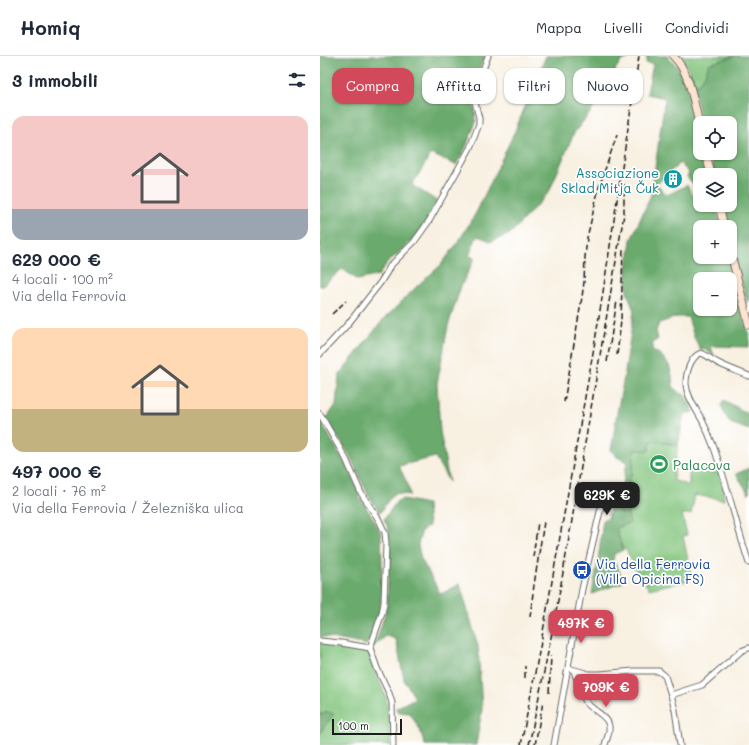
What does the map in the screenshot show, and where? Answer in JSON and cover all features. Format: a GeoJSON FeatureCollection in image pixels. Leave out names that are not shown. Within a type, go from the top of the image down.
{"type":"FeatureCollection","features":[{"type":"Feature","properties":{"kind":"main road"},"geometry":{"type":"LineString","coordinates":[[673,56],[680,64],[688,82],[697,116]]}},
{"type":"Feature","properties":{"kind":"main road"},"geometry":{"type":"LineString","coordinates":[[734,264],[749,325]]}},
{"type":"Feature","properties":{"kind":"street"},"geometry":{"type":"LineString","coordinates":[[320,354],[342,331],[385,276],[390,266],[414,242],[437,207],[470,148],[479,124],[475,102],[475,91],[488,56]]}},
{"type":"Feature","properties":{"kind":"street"},"geometry":{"type":"LineString","coordinates":[[749,376],[717,363],[701,353],[691,362],[686,378],[686,384],[688,392],[714,447],[749,563]]}},
{"type":"Feature","properties":{"kind":"street"},"geometry":{"type":"LineString","coordinates":[[320,414],[346,459],[362,493],[385,532],[384,603],[370,648],[392,703],[394,745]]}},
{"type":"Feature","properties":{"kind":"street"},"geometry":{"type":"LineString","coordinates":[[554,745],[582,589],[605,490]]}},
{"type":"Feature","properties":{"kind":"street"},"geometry":{"type":"LineString","coordinates":[[320,641],[370,648]]}},
{"type":"Feature","properties":{"kind":"street"},"geometry":{"type":"LineString","coordinates":[[671,696],[702,685],[741,651],[749,648]]}},
{"type":"Feature","properties":{"kind":"street"},"geometry":{"type":"LineString","coordinates":[[568,668],[589,674],[629,671],[659,671],[665,676],[670,688],[680,745]]}},
{"type":"Feature","properties":{"kind":"street"},"geometry":{"type":"LineString","coordinates":[[576,671],[575,675],[586,703],[600,714],[609,725],[610,729],[605,745]]}},
{"type":"Feature","properties":{"kind":"green space"},"geometry":{"type":"Polygon","coordinates":[[[320,56],[485,56],[480,68],[422,68],[422,104],[473,104],[476,122],[465,149],[456,165],[431,154],[412,185],[437,201],[417,235],[387,263],[379,275],[358,280],[342,269],[323,286],[320,286],[320,56]]]}},
{"type":"Feature","properties":{"kind":"green space"},"geometry":{"type":"Polygon","coordinates":[[[546,56],[628,56],[628,59],[621,61],[616,68],[573,68],[573,104],[595,104],[574,133],[549,192],[510,234],[490,242],[477,236],[469,256],[475,258],[461,286],[448,326],[437,384],[440,431],[449,482],[435,457],[399,466],[408,485],[410,495],[395,493],[380,513],[368,495],[349,454],[326,419],[336,405],[339,375],[383,320],[416,287],[440,266],[459,241],[476,213],[526,104],[565,104],[565,68],[541,68],[546,56]]]}},
{"type":"Feature","properties":{"kind":"green space"},"geometry":{"type":"Polygon","coordinates":[[[647,56],[667,56],[678,67],[685,80],[694,116],[693,160],[706,160],[707,168],[693,168],[693,184],[687,177],[689,173],[680,163],[657,184],[667,195],[687,185],[693,196],[693,212],[717,212],[719,220],[693,220],[693,264],[732,264],[733,272],[693,272],[693,316],[737,316],[737,302],[749,333],[749,347],[711,346],[714,356],[706,350],[700,349],[694,337],[688,317],[677,317],[659,323],[656,331],[658,339],[653,343],[652,351],[660,354],[669,365],[673,386],[678,392],[685,395],[694,412],[684,414],[678,445],[651,441],[649,451],[635,450],[632,475],[630,475],[629,481],[630,484],[620,495],[619,500],[620,513],[628,513],[630,523],[616,528],[623,550],[614,554],[613,563],[617,565],[623,582],[592,594],[603,519],[608,519],[614,491],[622,490],[627,462],[617,457],[611,450],[615,426],[617,423],[615,423],[625,372],[634,311],[627,292],[627,269],[631,240],[651,195],[665,98],[647,94],[653,64],[646,63],[647,56]]]}},
{"type":"Feature","properties":{"kind":"green space"},"geometry":{"type":"Polygon","coordinates":[[[679,56],[735,56],[709,64],[705,75],[697,87],[689,70],[679,56]]]}},
{"type":"Feature","properties":{"kind":"green space"},"geometry":{"type":"Polygon","coordinates":[[[735,56],[749,56],[749,301],[747,303],[737,264],[737,220],[726,220],[724,212],[737,212],[737,168],[713,168],[711,160],[737,160],[737,116],[700,116],[689,70],[697,86],[705,75],[709,64],[735,56]]]}},
{"type":"Feature","properties":{"kind":"green space"},"geometry":{"type":"Polygon","coordinates":[[[724,400],[747,413],[749,409],[749,430],[730,423],[721,405],[724,400]]]}},
{"type":"Feature","properties":{"kind":"green space"},"geometry":{"type":"Polygon","coordinates":[[[320,420],[352,476],[360,498],[381,534],[381,603],[377,619],[367,645],[320,637],[320,420]]]}},
{"type":"Feature","properties":{"kind":"green space"},"geometry":{"type":"Polygon","coordinates":[[[650,441],[678,445],[673,480],[689,486],[689,471],[721,473],[724,500],[695,495],[691,514],[682,514],[687,535],[683,536],[691,580],[649,589],[635,569],[626,549],[623,550],[616,528],[620,513],[620,495],[630,484],[630,474],[632,474],[635,449],[650,441]]]}},
{"type":"Feature","properties":{"kind":"green space"},"geometry":{"type":"Polygon","coordinates":[[[749,468],[749,494],[736,474],[749,468]]]}},
{"type":"Feature","properties":{"kind":"green space"},"geometry":{"type":"Polygon","coordinates":[[[403,499],[427,504],[429,526],[422,530],[418,545],[421,559],[441,594],[460,584],[478,646],[482,709],[476,745],[425,745],[420,730],[410,713],[397,712],[396,708],[415,698],[404,680],[396,639],[386,636],[373,647],[385,614],[387,603],[390,539],[388,528],[384,519],[397,501],[403,499]]]}},
{"type":"Feature","properties":{"kind":"green space"},"geometry":{"type":"Polygon","coordinates":[[[320,643],[364,650],[368,652],[386,698],[391,745],[320,745],[320,734],[333,714],[327,712],[320,715],[320,643]]]}},
{"type":"Feature","properties":{"kind":"green space"},"geometry":{"type":"Polygon","coordinates":[[[327,712],[334,714],[320,734],[320,715],[327,712]]]}},
{"type":"Feature","properties":{"kind":"railway"},"geometry":{"type":"LineString","coordinates":[[521,745],[594,347],[639,56]]}},
{"type":"Feature","properties":{"kind":"railway"},"geometry":{"type":"LineString","coordinates":[[564,402],[582,297],[587,238],[599,187],[617,135]]}},
{"type":"Feature","properties":{"kind":"railway"},"geometry":{"type":"LineString","coordinates":[[529,745],[554,623],[624,214],[624,184]]}},
{"type":"Feature","properties":{"kind":"railway"},"geometry":{"type":"LineString","coordinates":[[617,355],[621,321],[623,248]]}},
{"type":"Feature","properties":{"kind":"railway"},"geometry":{"type":"LineString","coordinates":[[332,314],[346,301]]}},
{"type":"Feature","properties":{"kind":"railway"},"geometry":{"type":"LineString","coordinates":[[607,362],[617,301]]}},
{"type":"Feature","properties":{"kind":"railway"},"geometry":{"type":"LineString","coordinates":[[533,557],[538,522]]}},
{"type":"Feature","properties":{"kind":"railway"},"geometry":{"type":"LineString","coordinates":[[530,617],[544,522]]}},
{"type":"Feature","properties":{"kind":"railway"},"geometry":{"type":"LineString","coordinates":[[549,693],[551,656]]}},
{"type":"Feature","properties":{"kind":"railway"},"geometry":{"type":"LineString","coordinates":[[525,666],[525,678]]}},
{"type":"Feature","properties":{"kind":"railway"},"geometry":{"type":"LineString","coordinates":[[535,745],[543,702]]}},
{"type":"Feature","properties":{"kind":"place","name":"Associazione Sklad Mitja Čuk"},"geometry":{"type":"Point","coordinates":[673,179]}},
{"type":"Feature","properties":{"kind":"place","name":"Palacova"},"geometry":{"type":"Point","coordinates":[659,464]}},
{"type":"Feature","properties":{"kind":"place","name":"Via della Ferrovia (Villa Opicina FS)"},"geometry":{"type":"Point","coordinates":[582,570]}}]}
